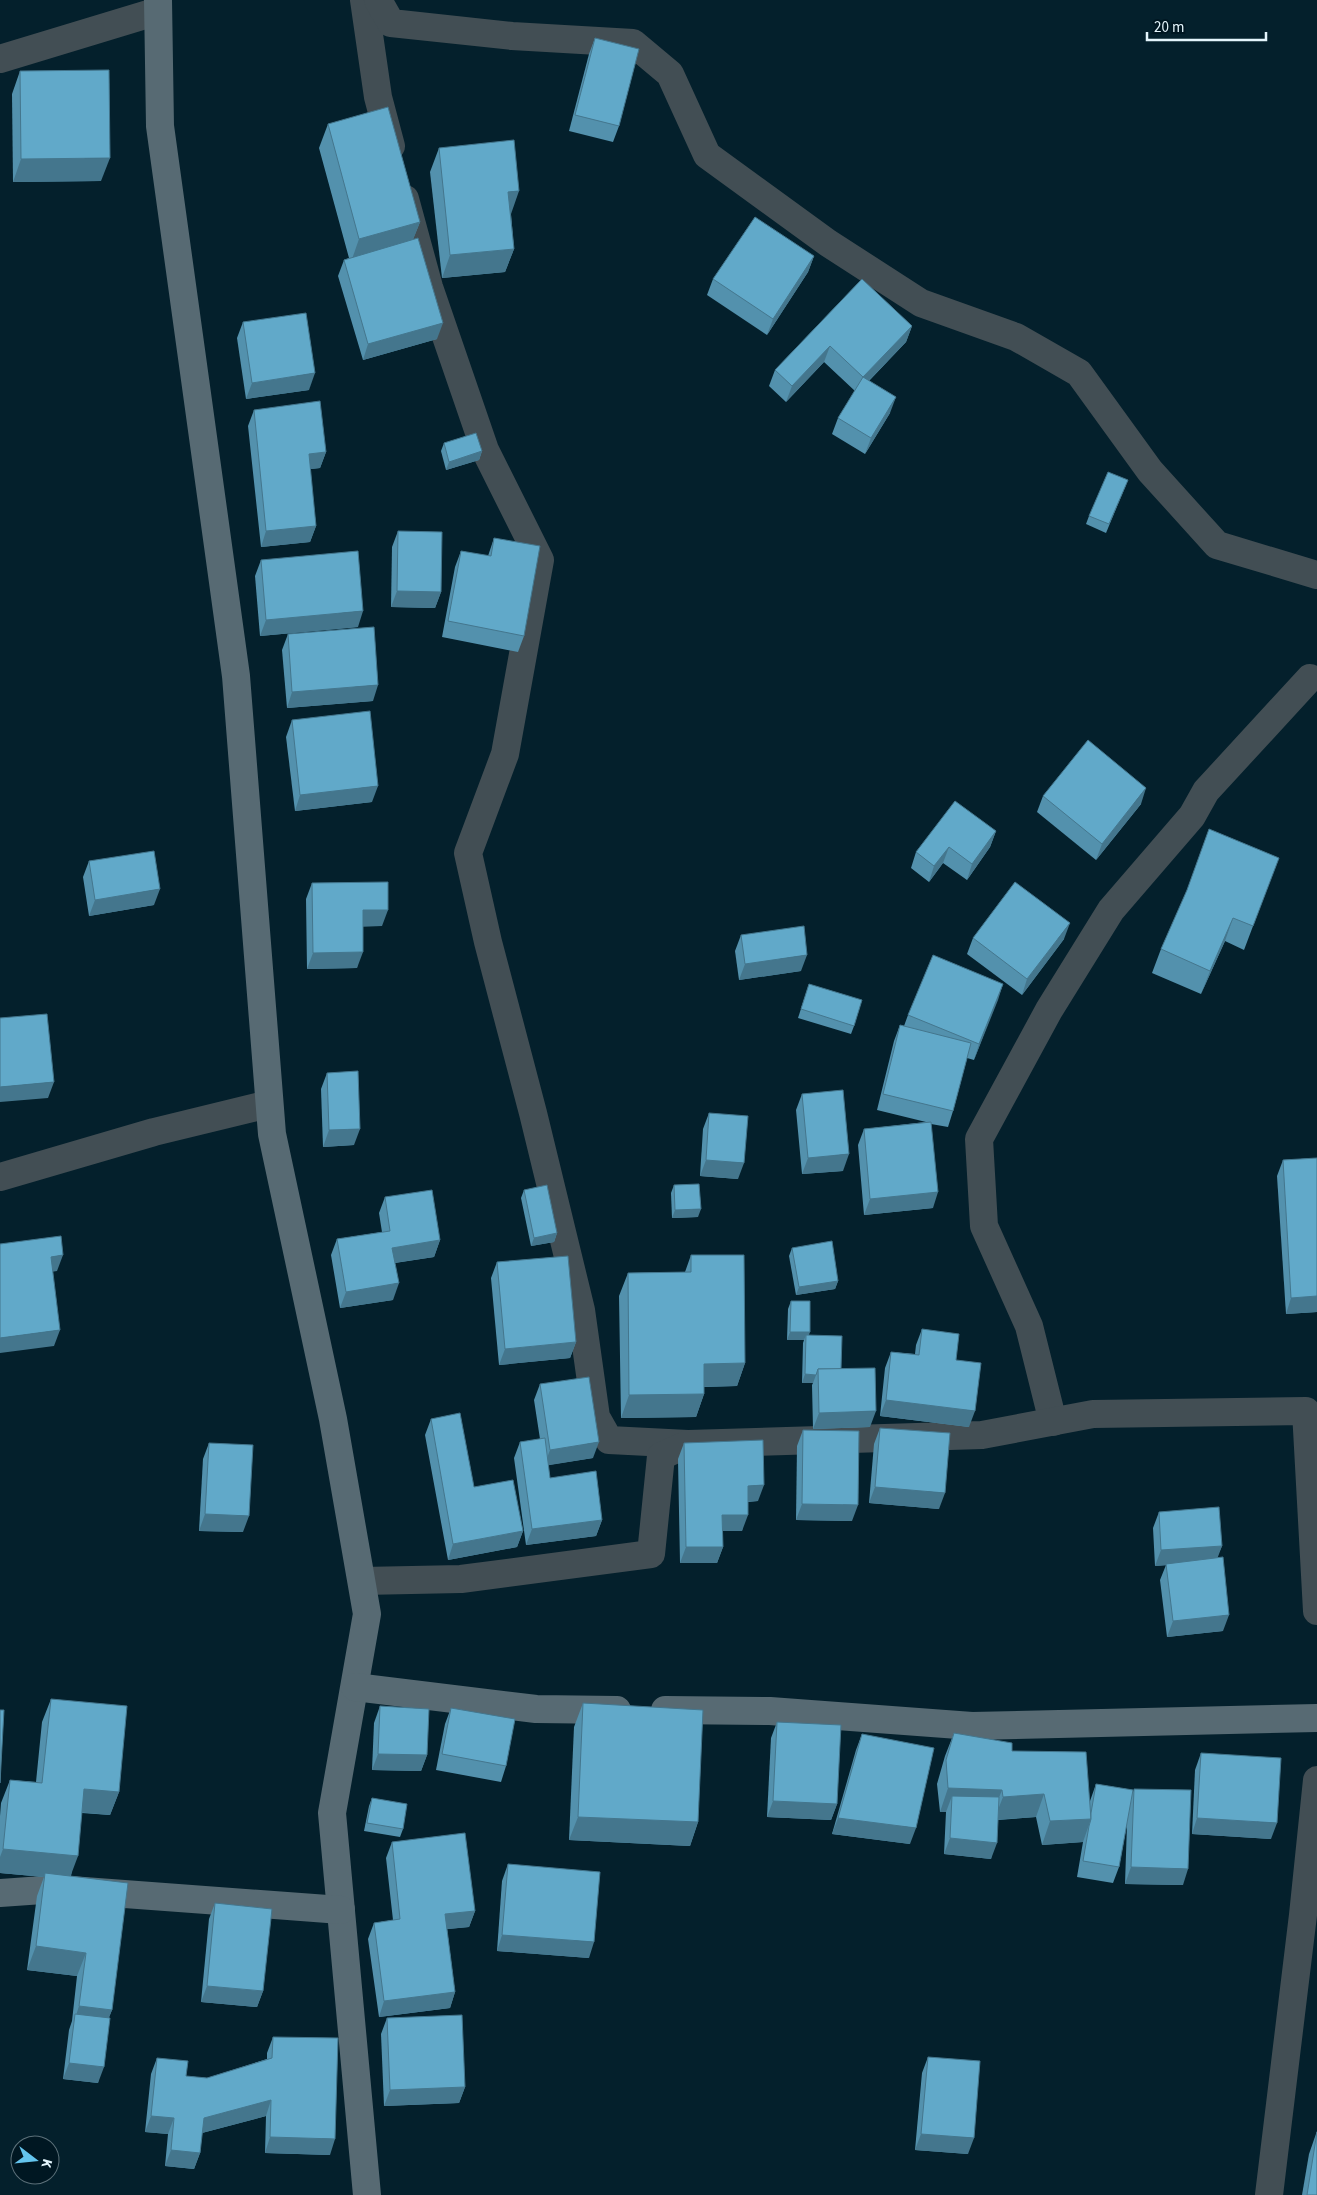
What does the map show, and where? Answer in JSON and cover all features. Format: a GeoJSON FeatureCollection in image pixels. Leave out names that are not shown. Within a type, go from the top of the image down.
{"type":"FeatureCollection","features":[{"type":"Feature","properties":{"kind":"street"},"geometry":{"type":"LineString","coordinates":[[364,0],[378,97],[429,287],[485,450],[540,560],[505,754],[468,853],[488,942],[533,1113],[581,1310],[596,1417],[609,1440],[688,1444],[982,1435],[1093,1414],[1311,1411],[1317,1611]]}},
{"type":"Feature","properties":{"kind":"street"},"geometry":{"type":"LineString","coordinates":[[378,0],[391,23],[512,36],[633,43],[670,74],[707,155],[828,243],[921,303],[1016,337],[1079,373],[1150,470],[1217,545],[1317,575]]}},
{"type":"Feature","properties":{"kind":"street"},"geometry":{"type":"LineString","coordinates":[[0,59],[158,6],[160,126],[236,676],[272,1134],[333,1419],[367,1614],[332,1813],[367,2195]]}},
{"type":"Feature","properties":{"kind":"street"},"geometry":{"type":"LineString","coordinates":[[1053,1422],[1029,1326],[984,1226],[979,1139],[1049,1010],[1111,910],[1192,816],[1206,792],[1310,678]]}},
{"type":"Feature","properties":{"kind":"street"},"geometry":{"type":"LineString","coordinates":[[0,1177],[154,1132],[269,1104]]}},
{"type":"Feature","properties":{"kind":"street"},"geometry":{"type":"LineString","coordinates":[[362,1582],[460,1579],[651,1554],[661,1456],[688,1444]]}},
{"type":"Feature","properties":{"kind":"street"},"geometry":{"type":"LineString","coordinates":[[355,1687],[536,1709],[770,1711],[972,1726],[1317,1718]]}},
{"type":"Feature","properties":{"kind":"street"},"geometry":{"type":"LineString","coordinates":[[1269,2195],[1303,1915],[1317,1780]]}},
{"type":"Feature","properties":{"kind":"street"},"geometry":{"type":"LineString","coordinates":[[0,1893],[57,1889],[341,1910]]}},
{"type":"Feature","properties":{"kind":"building"},"geometry":{"type":"Polygon","coordinates":[[[595,38],[639,49],[619,126],[575,115],[595,38]]]}},
{"type":"Feature","properties":{"kind":"building"},"geometry":{"type":"Polygon","coordinates":[[[109,70],[110,158],[21,159],[20,71],[109,70]]]}},
{"type":"Feature","properties":{"kind":"building"},"geometry":{"type":"Polygon","coordinates":[[[388,107],[420,222],[359,239],[328,124],[388,107]]]}},
{"type":"Feature","properties":{"kind":"building"},"geometry":{"type":"Polygon","coordinates":[[[514,140],[519,191],[508,192],[514,249],[450,255],[439,148],[514,140]]]}},
{"type":"Feature","properties":{"kind":"building"},"geometry":{"type":"Polygon","coordinates":[[[755,217],[814,256],[773,319],[713,279],[755,217]]]}},
{"type":"Feature","properties":{"kind":"building"},"geometry":{"type":"Polygon","coordinates":[[[418,238],[443,323],[368,344],[344,260],[418,238]]]}},
{"type":"Feature","properties":{"kind":"building"},"geometry":{"type":"Polygon","coordinates":[[[862,279],[912,326],[863,377],[830,346],[792,386],[775,370],[862,279]]]}},
{"type":"Feature","properties":{"kind":"building"},"geometry":{"type":"Polygon","coordinates":[[[306,313],[315,373],[252,383],[243,322],[306,313]]]}},
{"type":"Feature","properties":{"kind":"building"},"geometry":{"type":"Polygon","coordinates":[[[863,377],[896,397],[871,438],[838,418],[863,377]]]}},
{"type":"Feature","properties":{"kind":"building"},"geometry":{"type":"Polygon","coordinates":[[[320,401],[326,452],[309,454],[316,526],[266,531],[254,410],[320,401]]]}},
{"type":"Feature","properties":{"kind":"building"},"geometry":{"type":"Polygon","coordinates":[[[476,433],[482,451],[449,462],[444,443],[476,433]]]}},
{"type":"Feature","properties":{"kind":"building"},"geometry":{"type":"Polygon","coordinates":[[[1108,472],[1128,480],[1109,524],[1089,516],[1108,472]]]}},
{"type":"Feature","properties":{"kind":"building"},"geometry":{"type":"Polygon","coordinates":[[[398,531],[442,532],[441,592],[397,591],[398,531]]]}},
{"type":"Feature","properties":{"kind":"building"},"geometry":{"type":"Polygon","coordinates":[[[494,538],[540,546],[524,636],[448,621],[461,551],[491,556],[494,538]]]}},
{"type":"Feature","properties":{"kind":"building"},"geometry":{"type":"Polygon","coordinates":[[[358,551],[363,611],[266,620],[261,560],[358,551]]]}},
{"type":"Feature","properties":{"kind":"building"},"geometry":{"type":"Polygon","coordinates":[[[374,627],[378,685],[292,692],[288,634],[374,627]]]}},
{"type":"Feature","properties":{"kind":"building"},"geometry":{"type":"Polygon","coordinates":[[[370,711],[378,786],[300,795],[292,720],[370,711]]]}},
{"type":"Feature","properties":{"kind":"building"},"geometry":{"type":"Polygon","coordinates":[[[1088,740],[1146,788],[1102,844],[1043,796],[1088,740]]]}},
{"type":"Feature","properties":{"kind":"building"},"geometry":{"type":"Polygon","coordinates":[[[955,801],[996,831],[972,864],[949,847],[934,866],[916,852],[955,801]]]}},
{"type":"Feature","properties":{"kind":"building"},"geometry":{"type":"Polygon","coordinates":[[[1209,829],[1279,858],[1253,926],[1233,918],[1210,971],[1161,949],[1187,890],[1209,829]]]}},
{"type":"Feature","properties":{"kind":"building"},"geometry":{"type":"Polygon","coordinates":[[[154,851],[160,889],[95,900],[89,861],[154,851]]]}},
{"type":"Feature","properties":{"kind":"building"},"geometry":{"type":"Polygon","coordinates":[[[388,882],[388,910],[363,910],[363,952],[313,953],[312,883],[388,882]]]}},
{"type":"Feature","properties":{"kind":"building"},"geometry":{"type":"Polygon","coordinates":[[[1015,882],[1070,923],[1027,979],[973,938],[1015,882]]]}},
{"type":"Feature","properties":{"kind":"building"},"geometry":{"type":"Polygon","coordinates":[[[804,926],[807,955],[745,964],[741,935],[804,926]]]}},
{"type":"Feature","properties":{"kind":"building"},"geometry":{"type":"Polygon","coordinates":[[[933,955],[1003,984],[979,1044],[908,1015],[933,955]]]}},
{"type":"Feature","properties":{"kind":"building"},"geometry":{"type":"Polygon","coordinates":[[[809,984],[862,1000],[854,1026],[801,1009],[809,984]]]}},
{"type":"Feature","properties":{"kind":"building"},"geometry":{"type":"Polygon","coordinates":[[[47,1014],[54,1082],[0,1087],[0,1018],[47,1014]]]}},
{"type":"Feature","properties":{"kind":"building"},"geometry":{"type":"Polygon","coordinates":[[[900,1025],[971,1043],[953,1111],[883,1094],[900,1025]]]}},
{"type":"Feature","properties":{"kind":"building"},"geometry":{"type":"Polygon","coordinates":[[[358,1071],[360,1129],[329,1130],[327,1073],[358,1071]]]}},
{"type":"Feature","properties":{"kind":"building"},"geometry":{"type":"Polygon","coordinates":[[[843,1090],[849,1154],[808,1158],[802,1094],[843,1090]]]}},
{"type":"Feature","properties":{"kind":"building"},"geometry":{"type":"Polygon","coordinates":[[[709,1113],[748,1116],[744,1163],[706,1160],[709,1113]]]}},
{"type":"Feature","properties":{"kind":"building"},"geometry":{"type":"Polygon","coordinates":[[[931,1122],[938,1192],[870,1199],[864,1129],[931,1122]]]}},
{"type":"Feature","properties":{"kind":"building"},"geometry":{"type":"Polygon","coordinates":[[[1317,1158],[1317,1296],[1291,1298],[1283,1160],[1317,1158]]]}},
{"type":"Feature","properties":{"kind":"building"},"geometry":{"type":"Polygon","coordinates":[[[699,1184],[701,1209],[675,1210],[674,1185],[699,1184]]]}},
{"type":"Feature","properties":{"kind":"building"},"geometry":{"type":"Polygon","coordinates":[[[547,1185],[557,1233],[534,1238],[524,1190],[547,1185]]]}},
{"type":"Feature","properties":{"kind":"building"},"geometry":{"type":"Polygon","coordinates":[[[432,1190],[440,1240],[392,1248],[399,1283],[346,1292],[337,1239],[390,1231],[385,1197],[432,1190]]]}},
{"type":"Feature","properties":{"kind":"building"},"geometry":{"type":"Polygon","coordinates":[[[61,1236],[63,1255],[51,1257],[60,1330],[0,1338],[0,1244],[61,1236]]]}},
{"type":"Feature","properties":{"kind":"building"},"geometry":{"type":"Polygon","coordinates":[[[832,1241],[838,1281],[799,1287],[792,1248],[832,1241]]]}},
{"type":"Feature","properties":{"kind":"building"},"geometry":{"type":"Polygon","coordinates":[[[691,1255],[744,1255],[745,1363],[704,1364],[704,1394],[629,1395],[628,1273],[691,1272],[691,1255]]]}},
{"type":"Feature","properties":{"kind":"building"},"geometry":{"type":"Polygon","coordinates":[[[568,1256],[576,1342],[505,1349],[497,1262],[568,1256]]]}},
{"type":"Feature","properties":{"kind":"building"},"geometry":{"type":"Polygon","coordinates":[[[791,1301],[810,1301],[810,1332],[790,1332],[791,1301]]]}},
{"type":"Feature","properties":{"kind":"building"},"geometry":{"type":"Polygon","coordinates":[[[922,1329],[959,1334],[956,1360],[981,1363],[975,1411],[886,1400],[891,1352],[919,1355],[922,1329]]]}},
{"type":"Feature","properties":{"kind":"building"},"geometry":{"type":"Polygon","coordinates":[[[806,1335],[842,1336],[841,1369],[818,1369],[816,1375],[805,1374],[806,1335]]]}},
{"type":"Feature","properties":{"kind":"building"},"geometry":{"type":"Polygon","coordinates":[[[875,1368],[876,1411],[819,1413],[818,1369],[875,1368]]]}},
{"type":"Feature","properties":{"kind":"building"},"geometry":{"type":"Polygon","coordinates":[[[589,1377],[599,1442],[550,1450],[540,1384],[589,1377]]]}},
{"type":"Feature","properties":{"kind":"building"},"geometry":{"type":"Polygon","coordinates":[[[460,1413],[474,1487],[513,1480],[523,1531],[453,1544],[431,1419],[460,1413]]]}},
{"type":"Feature","properties":{"kind":"building"},"geometry":{"type":"Polygon","coordinates":[[[880,1428],[950,1433],[945,1493],[875,1487],[880,1428]]]}},
{"type":"Feature","properties":{"kind":"building"},"geometry":{"type":"Polygon","coordinates":[[[803,1430],[859,1431],[858,1505],[802,1504],[803,1430]]]}},
{"type":"Feature","properties":{"kind":"building"},"geometry":{"type":"Polygon","coordinates":[[[545,1438],[550,1478],[596,1471],[602,1520],[532,1529],[520,1442],[545,1438]]]}},
{"type":"Feature","properties":{"kind":"building"},"geometry":{"type":"Polygon","coordinates":[[[763,1440],[764,1485],[748,1486],[748,1515],[722,1515],[723,1547],[686,1547],[684,1443],[763,1440]]]}},
{"type":"Feature","properties":{"kind":"building"},"geometry":{"type":"Polygon","coordinates":[[[209,1443],[253,1445],[249,1516],[205,1514],[209,1443]]]}},
{"type":"Feature","properties":{"kind":"building"},"geometry":{"type":"Polygon","coordinates":[[[1219,1507],[1222,1546],[1161,1550],[1159,1512],[1219,1507]]]}},
{"type":"Feature","properties":{"kind":"building"},"geometry":{"type":"Polygon","coordinates":[[[1223,1557],[1229,1615],[1173,1621],[1166,1564],[1223,1557]]]}},
{"type":"Feature","properties":{"kind":"building"},"geometry":{"type":"Polygon","coordinates":[[[51,1699],[127,1706],[119,1792],[84,1789],[78,1856],[3,1849],[10,1780],[42,1783],[51,1699]]]}},
{"type":"Feature","properties":{"kind":"building"},"geometry":{"type":"Polygon","coordinates":[[[583,1703],[703,1710],[698,1822],[578,1817],[583,1703]]]}},
{"type":"Feature","properties":{"kind":"building"},"geometry":{"type":"Polygon","coordinates":[[[380,1706],[429,1709],[427,1755],[378,1754],[380,1706]]]}},
{"type":"Feature","properties":{"kind":"building"},"geometry":{"type":"Polygon","coordinates":[[[451,1708],[515,1719],[506,1766],[442,1754],[451,1708]]]}},
{"type":"Feature","properties":{"kind":"building"},"geometry":{"type":"Polygon","coordinates":[[[0,1710],[4,1710],[0,1783],[0,1710]]]}},
{"type":"Feature","properties":{"kind":"building"},"geometry":{"type":"Polygon","coordinates":[[[777,1722],[841,1725],[837,1804],[773,1801],[777,1722]]]}},
{"type":"Feature","properties":{"kind":"building"},"geometry":{"type":"Polygon","coordinates":[[[954,1733],[1012,1743],[1012,1751],[1086,1752],[1091,1819],[1050,1821],[1044,1794],[1003,1797],[1002,1790],[948,1788],[946,1760],[954,1733]]]}},
{"type":"Feature","properties":{"kind":"building"},"geometry":{"type":"Polygon","coordinates":[[[862,1734],[934,1748],[916,1828],[838,1818],[862,1734]]]}},
{"type":"Feature","properties":{"kind":"building"},"geometry":{"type":"Polygon","coordinates":[[[1201,1753],[1281,1758],[1277,1823],[1197,1818],[1201,1753]]]}},
{"type":"Feature","properties":{"kind":"building"},"geometry":{"type":"Polygon","coordinates":[[[1096,1784],[1133,1790],[1119,1867],[1083,1861],[1096,1784]]]}},
{"type":"Feature","properties":{"kind":"building"},"geometry":{"type":"Polygon","coordinates":[[[1134,1789],[1191,1790],[1188,1869],[1131,1867],[1134,1789]]]}},
{"type":"Feature","properties":{"kind":"building"},"geometry":{"type":"Polygon","coordinates":[[[952,1796],[999,1797],[997,1843],[950,1838],[952,1796]]]}},
{"type":"Feature","properties":{"kind":"building"},"geometry":{"type":"Polygon","coordinates":[[[372,1798],[407,1804],[403,1829],[367,1823],[372,1798]]]}},
{"type":"Feature","properties":{"kind":"building"},"geometry":{"type":"Polygon","coordinates":[[[465,1833],[475,1911],[445,1914],[455,1992],[384,2001],[374,1923],[400,1919],[392,1842],[465,1833]]]}},
{"type":"Feature","properties":{"kind":"building"},"geometry":{"type":"Polygon","coordinates":[[[508,1864],[600,1872],[594,1942],[502,1935],[508,1864]]]}},
{"type":"Feature","properties":{"kind":"building"},"geometry":{"type":"Polygon","coordinates":[[[45,1873],[128,1883],[112,2010],[79,2006],[86,1953],[36,1946],[45,1873]]]}},
{"type":"Feature","properties":{"kind":"building"},"geometry":{"type":"Polygon","coordinates":[[[215,1903],[272,1909],[263,1991],[207,1986],[215,1903]]]}},
{"type":"Feature","properties":{"kind":"building"},"geometry":{"type":"Polygon","coordinates":[[[75,2014],[110,2018],[104,2067],[69,2063],[75,2014]]]}},
{"type":"Feature","properties":{"kind":"building"},"geometry":{"type":"Polygon","coordinates":[[[462,2015],[465,2087],[390,2090],[387,2018],[462,2015]]]}},
{"type":"Feature","properties":{"kind":"building"},"geometry":{"type":"Polygon","coordinates":[[[273,2037],[338,2038],[335,2139],[270,2137],[271,2100],[204,2118],[200,2153],[171,2150],[174,2118],[151,2116],[157,2058],[188,2061],[186,2076],[207,2078],[272,2058],[273,2037]]]}},
{"type":"Feature","properties":{"kind":"building"},"geometry":{"type":"Polygon","coordinates":[[[928,2057],[980,2061],[974,2138],[921,2134],[928,2057]]]}},
{"type":"Feature","properties":{"kind":"building"},"geometry":{"type":"Polygon","coordinates":[[[1317,2132],[1317,2195],[1307,2195],[1317,2132]]]}}]}
